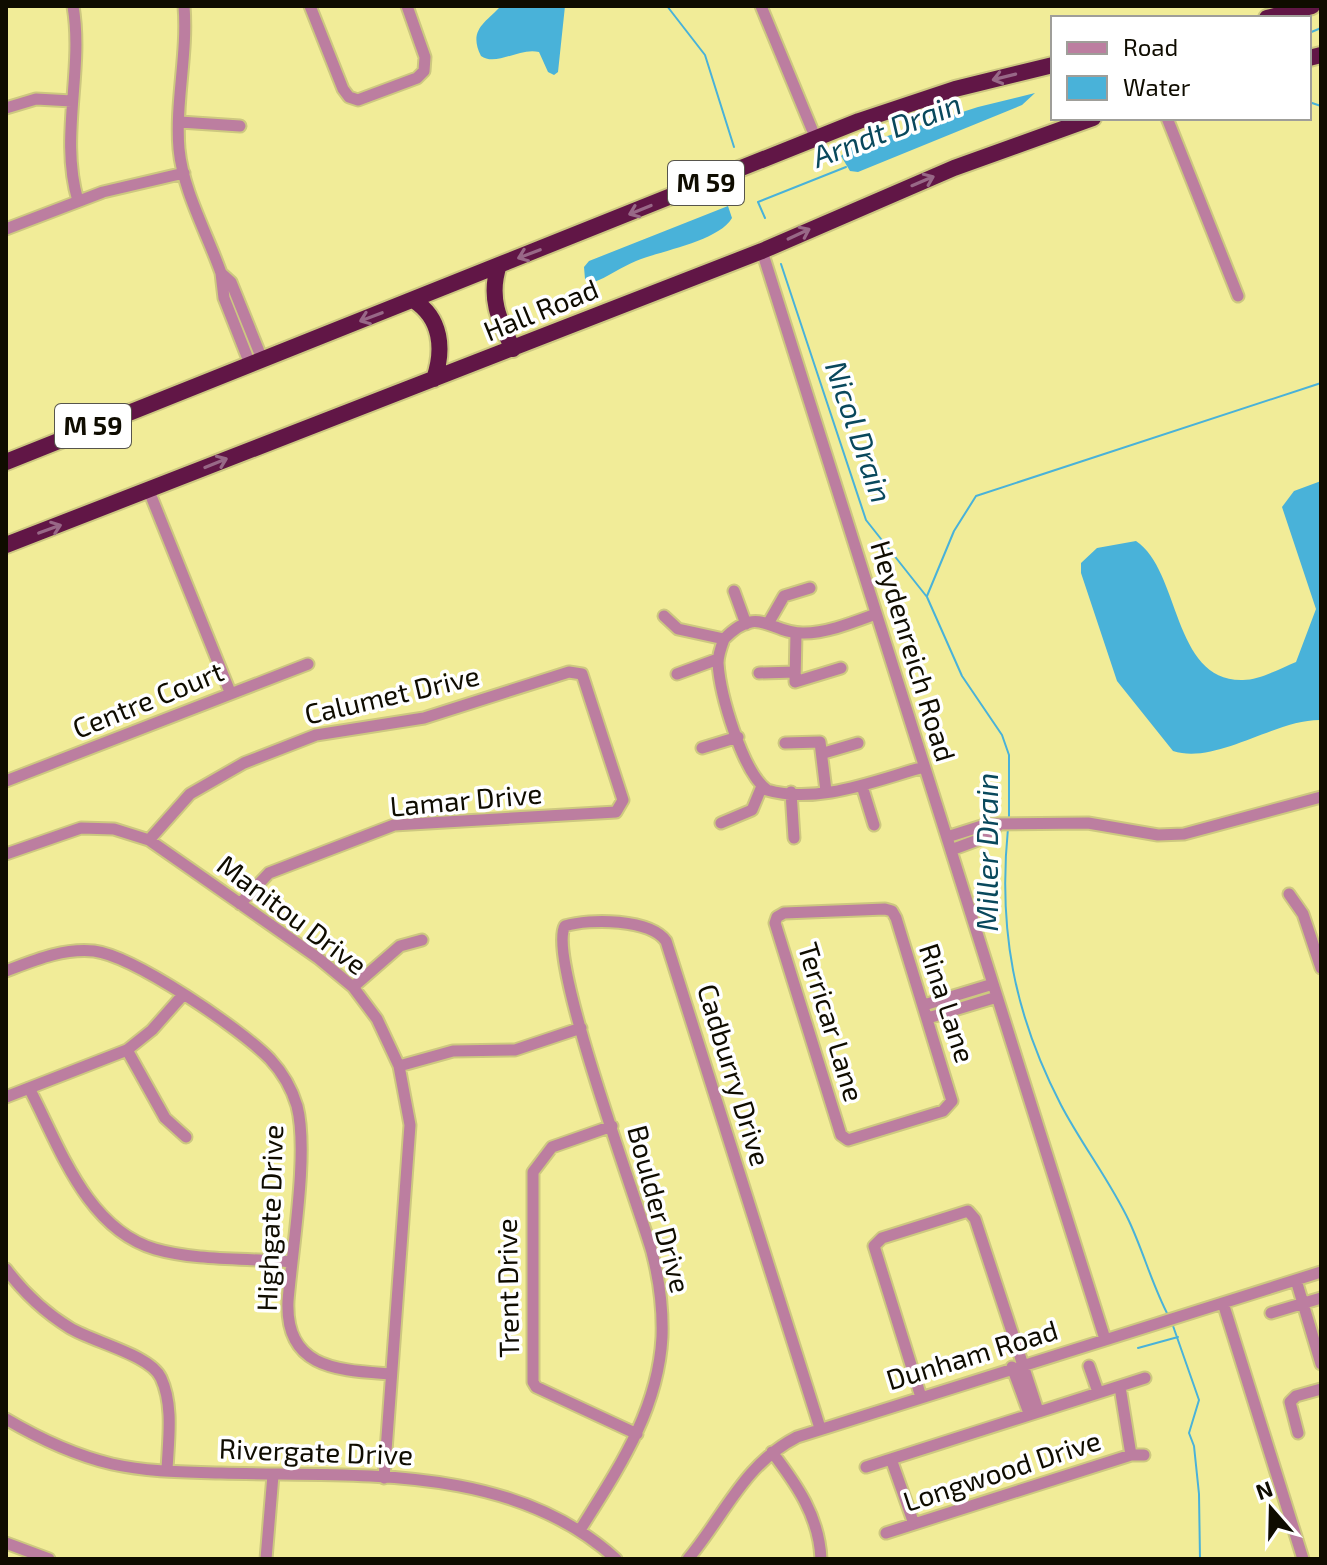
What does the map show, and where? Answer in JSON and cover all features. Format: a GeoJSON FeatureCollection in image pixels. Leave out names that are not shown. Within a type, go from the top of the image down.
{"type":"FeatureCollection","features":[{"type":"Feature","properties":{"kind":"highway"},"geometry":{"type":"LineString","coordinates":[[1274,16],[1312,6]]}},
{"type":"Feature","properties":{"kind":"highway","name":"Hall Road"},"geometry":{"type":"LineString","coordinates":[[6,462],[816,139],[931,96],[1051,66]]}},
{"type":"Feature","properties":{"kind":"highway","name":"Hall Road"},"geometry":{"type":"LineString","coordinates":[[6,545],[762,251],[1059,124],[1082,120]]}},
{"type":"Feature","properties":{"kind":"highway"},"geometry":{"type":"LineString","coordinates":[[499,265],[493,301],[513,349]]}},
{"type":"Feature","properties":{"kind":"highway"},"geometry":{"type":"LineString","coordinates":[[413,300],[430,315],[440,342],[441,356],[434,379]]}},
{"type":"Feature","properties":{"kind":"street"},"geometry":{"type":"LineString","coordinates":[[73,6],[77,53],[70,158],[78,201]]}},
{"type":"Feature","properties":{"kind":"street"},"geometry":{"type":"LineString","coordinates":[[184,6],[185,60],[180,122],[184,173],[221,273],[220,285],[227,307],[256,362]]}},
{"type":"Feature","properties":{"kind":"street"},"geometry":{"type":"LineString","coordinates":[[310,6],[343,89],[353,99],[363,100],[417,78],[424,71],[425,57],[407,6]]}},
{"type":"Feature","properties":{"kind":"street"},"geometry":{"type":"LineString","coordinates":[[761,6],[816,139]]}},
{"type":"Feature","properties":{"kind":"street"},"geometry":{"type":"LineString","coordinates":[[6,108],[36,99],[72,101]]}},
{"type":"Feature","properties":{"kind":"street"},"geometry":{"type":"LineString","coordinates":[[1168,120],[1238,296]]}},
{"type":"Feature","properties":{"kind":"street"},"geometry":{"type":"LineString","coordinates":[[180,122],[240,126]]}},
{"type":"Feature","properties":{"kind":"street"},"geometry":{"type":"LineString","coordinates":[[6,229],[78,201],[184,173]]}},
{"type":"Feature","properties":{"kind":"street","name":"Heydenreich Road"},"geometry":{"type":"LineString","coordinates":[[762,251],[1105,1339]]}},
{"type":"Feature","properties":{"kind":"street"},"geometry":{"type":"LineString","coordinates":[[221,273],[231,282],[239,302],[256,362]]}},
{"type":"Feature","properties":{"kind":"street"},"geometry":{"type":"LineString","coordinates":[[227,307],[239,302]]}},
{"type":"Feature","properties":{"kind":"street"},"geometry":{"type":"LineString","coordinates":[[149,491],[230,692]]}},
{"type":"Feature","properties":{"kind":"street"},"geometry":{"type":"LineString","coordinates":[[769,622],[784,596],[810,588]]}},
{"type":"Feature","properties":{"kind":"street"},"geometry":{"type":"LineString","coordinates":[[734,591],[746,624]]}},
{"type":"Feature","properties":{"kind":"street"},"geometry":{"type":"LineString","coordinates":[[876,614],[815,632],[796,633],[769,622],[746,624],[724,639],[718,659],[738,737],[749,768],[762,786],[773,791],[826,791],[862,786],[924,767]]}},
{"type":"Feature","properties":{"kind":"street"},"geometry":{"type":"LineString","coordinates":[[664,616],[678,629],[724,639]]}},
{"type":"Feature","properties":{"kind":"street"},"geometry":{"type":"LineString","coordinates":[[796,633],[795,682],[841,668]]}},
{"type":"Feature","properties":{"kind":"street"},"geometry":{"type":"LineString","coordinates":[[677,674],[718,659]]}},
{"type":"Feature","properties":{"kind":"street","name":"Centre Court"},"geometry":{"type":"LineString","coordinates":[[6,781],[308,664]]}},
{"type":"Feature","properties":{"kind":"street","name":"Calumet Drive"},"geometry":{"type":"LineString","coordinates":[[149,840],[197,788],[244,763],[316,735],[415,720],[573,671],[582,674],[586,681],[623,800],[620,809]]}},
{"type":"Feature","properties":{"kind":"street"},"geometry":{"type":"LineString","coordinates":[[759,673],[795,672]]}},
{"type":"Feature","properties":{"kind":"street"},"geometry":{"type":"LineString","coordinates":[[702,748],[738,737]]}},
{"type":"Feature","properties":{"kind":"street"},"geometry":{"type":"LineString","coordinates":[[785,743],[820,742],[824,753],[826,791]]}},
{"type":"Feature","properties":{"kind":"street"},"geometry":{"type":"LineString","coordinates":[[824,753],[858,743]]}},
{"type":"Feature","properties":{"kind":"street"},"geometry":{"type":"LineString","coordinates":[[721,823],[752,810],[762,786]]}},
{"type":"Feature","properties":{"kind":"street"},"geometry":{"type":"LineString","coordinates":[[862,786],[874,825]]}},
{"type":"Feature","properties":{"kind":"street"},"geometry":{"type":"LineString","coordinates":[[791,792],[794,838]]}},
{"type":"Feature","properties":{"kind":"street"},"geometry":{"type":"LineString","coordinates":[[947,837],[983,825],[1088,823],[1172,835],[1321,797]]}},
{"type":"Feature","properties":{"kind":"street","name":"Lamar Drive"},"geometry":{"type":"LineString","coordinates":[[240,904],[269,873],[394,825],[607,815],[620,809]]}},
{"type":"Feature","properties":{"kind":"street"},"geometry":{"type":"LineString","coordinates":[[951,850],[978,840],[999,825]]}},
{"type":"Feature","properties":{"kind":"street","name":"Manitou Drive"},"geometry":{"type":"LineString","coordinates":[[6,854],[81,828],[114,829],[149,840],[311,952],[353,987],[382,1029],[399,1066],[409,1106],[410,1148],[384,1478]]}},
{"type":"Feature","properties":{"kind":"street"},"geometry":{"type":"LineString","coordinates":[[1289,894],[1303,914],[1321,968]]}},
{"type":"Feature","properties":{"kind":"street","name":"Rina Lane"},"geometry":{"type":"LineString","coordinates":[[775,919],[784,913],[885,909],[894,914],[952,1097],[950,1106]]}},
{"type":"Feature","properties":{"kind":"street","name":"Terricar Lane"},"geometry":{"type":"LineString","coordinates":[[775,919],[843,1139],[854,1139],[950,1106]]}},
{"type":"Feature","properties":{"kind":"street","name":"Cadburry Drive"},"geometry":{"type":"LineString","coordinates":[[581,1028],[569,987],[562,929],[579,923],[639,924],[655,929],[666,941],[673,959],[820,1428]]}},
{"type":"Feature","properties":{"kind":"street"},"geometry":{"type":"LineString","coordinates":[[353,987],[400,946],[422,940]]}},
{"type":"Feature","properties":{"kind":"street","name":"Highgate Drive"},"geometry":{"type":"LineString","coordinates":[[6,971],[51,954],[94,951],[131,961],[271,1060],[296,1102],[301,1140],[287,1312],[290,1327],[301,1348],[316,1362],[338,1370],[390,1374]]}},
{"type":"Feature","properties":{"kind":"street"},"geometry":{"type":"LineString","coordinates":[[924,1005],[993,984]]}},
{"type":"Feature","properties":{"kind":"street"},"geometry":{"type":"LineString","coordinates":[[6,1097],[127,1050],[152,1030],[182,996]]}},
{"type":"Feature","properties":{"kind":"street"},"geometry":{"type":"LineString","coordinates":[[928,1018],[997,997]]}},
{"type":"Feature","properties":{"kind":"street"},"geometry":{"type":"LineString","coordinates":[[399,1066],[453,1051],[515,1050],[581,1028]]}},
{"type":"Feature","properties":{"kind":"street","name":"Boulder Drive"},"geometry":{"type":"LineString","coordinates":[[580,1530],[637,1434],[649,1407],[660,1358],[661,1304],[651,1251],[581,1028]]}},
{"type":"Feature","properties":{"kind":"street"},"geometry":{"type":"LineString","coordinates":[[127,1050],[165,1118],[186,1137]]}},
{"type":"Feature","properties":{"kind":"street"},"geometry":{"type":"LineString","coordinates":[[29,1088],[87,1196],[102,1217],[126,1236],[167,1251],[291,1262]]}},
{"type":"Feature","properties":{"kind":"street","name":"Trent Drive"},"geometry":{"type":"LineString","coordinates":[[612,1126],[552,1147],[543,1154],[533,1172],[533,1382],[536,1387],[637,1434]]}},
{"type":"Feature","properties":{"kind":"street"},"geometry":{"type":"LineString","coordinates":[[921,1397],[874,1246],[882,1238],[972,1212],[1033,1412]]}},
{"type":"Feature","properties":{"kind":"street"},"geometry":{"type":"LineString","coordinates":[[6,1269],[54,1318],[86,1338],[139,1359],[158,1373],[168,1412],[167,1471]]}},
{"type":"Feature","properties":{"kind":"street","name":"Dunham Road"},"geometry":{"type":"LineString","coordinates":[[688,1559],[742,1479],[772,1452],[820,1428],[1321,1272]]}},
{"type":"Feature","properties":{"kind":"street"},"geometry":{"type":"LineString","coordinates":[[1296,1280],[1321,1364]]}},
{"type":"Feature","properties":{"kind":"street"},"geometry":{"type":"LineString","coordinates":[[1271,1313],[1321,1298]]}},
{"type":"Feature","properties":{"kind":"street"},"geometry":{"type":"LineString","coordinates":[[1223,1303],[1303,1559]]}},
{"type":"Feature","properties":{"kind":"street"},"geometry":{"type":"LineString","coordinates":[[1089,1366],[1098,1392]]}},
{"type":"Feature","properties":{"kind":"street"},"geometry":{"type":"LineString","coordinates":[[866,1467],[1145,1378]]}},
{"type":"Feature","properties":{"kind":"street","name":"Longwood Drive"},"geometry":{"type":"LineString","coordinates":[[886,1533],[1138,1455],[1120,1387]]}},
{"type":"Feature","properties":{"kind":"street"},"geometry":{"type":"LineString","coordinates":[[1298,1433],[1290,1402],[1321,1389]]}},
{"type":"Feature","properties":{"kind":"street","name":"Rivergate Drive"},"geometry":{"type":"LineString","coordinates":[[6,1419],[56,1446],[90,1458],[167,1471],[431,1480],[491,1493],[538,1509],[580,1530],[616,1559]]}},
{"type":"Feature","properties":{"kind":"street"},"geometry":{"type":"LineString","coordinates":[[772,1452],[808,1504],[820,1541],[821,1559]]}},
{"type":"Feature","properties":{"kind":"street"},"geometry":{"type":"LineString","coordinates":[[891,1459],[914,1524]]}},
{"type":"Feature","properties":{"kind":"street"},"geometry":{"type":"LineString","coordinates":[[266,1559],[273,1475]]}},
{"type":"Feature","properties":{"kind":"street"},"geometry":{"type":"LineString","coordinates":[[6,1543],[49,1559]]}},
{"type":"Feature","properties":{"kind":"water"},"geometry":{"type":"Polygon","coordinates":[[[501,6],[565,6],[558,72],[554,75],[548,72],[539,52],[494,59],[481,56],[477,33],[501,6]]]}},
{"type":"Feature","properties":{"kind":"water"},"geometry":{"type":"Polygon","coordinates":[[[1035,93],[1022,105],[858,172],[850,171],[841,156],[850,148],[978,107],[1035,93]]]}},
{"type":"Feature","properties":{"kind":"water"},"geometry":{"type":"Polygon","coordinates":[[[728,206],[732,218],[715,233],[636,261],[592,283],[585,279],[584,267],[589,261],[728,206]]]}},
{"type":"Feature","properties":{"kind":"water"},"geometry":{"type":"Polygon","coordinates":[[[1321,481],[1321,720],[1285,726],[1208,752],[1190,754],[1173,751],[1117,681],[1081,573],[1081,563],[1097,548],[1136,541],[1151,556],[1162,576],[1190,645],[1203,663],[1220,676],[1243,680],[1263,676],[1296,662],[1316,609],[1282,507],[1294,491],[1321,481]]]}},
{"type":"Feature","properties":{"kind":"waterway","name":"Nicol Drain"},"geometry":{"type":"LineString","coordinates":[[667,6],[705,55],[734,147]]}},
{"type":"Feature","properties":{"kind":"waterway"},"geometry":{"type":"LineString","coordinates":[[1311,32],[1321,28]]}},
{"type":"Feature","properties":{"kind":"waterway","name":"Arndt Drain"},"geometry":{"type":"LineString","coordinates":[[1311,103],[1321,106]]}},
{"type":"Feature","properties":{"kind":"waterway","name":"Arndt Drain"},"geometry":{"type":"LineString","coordinates":[[765,218],[758,202],[846,167]]}},
{"type":"Feature","properties":{"kind":"waterway","name":"Nicol Drain"},"geometry":{"type":"LineString","coordinates":[[781,264],[866,520],[927,597],[962,676],[1002,735],[1009,755],[1009,818]]}},
{"type":"Feature","properties":{"kind":"waterway","name":"Miller Drain"},"geometry":{"type":"LineString","coordinates":[[927,596],[954,531],[976,496],[1321,383]]}},
{"type":"Feature","properties":{"kind":"waterway","name":"Miller Drain"},"geometry":{"type":"LineString","coordinates":[[1008,828],[1005,865],[1008,936],[1013,971],[1031,1038],[1061,1105],[1129,1221],[1169,1317]]}},
{"type":"Feature","properties":{"kind":"waterway","name":"Miller Drain"},"geometry":{"type":"LineString","coordinates":[[1172,1323],[1199,1400],[1189,1433],[1194,1446],[1199,1494],[1200,1559]]}},
{"type":"Feature","properties":{"kind":"waterway"},"geometry":{"type":"LineString","coordinates":[[1138,1348],[1178,1337]]}}]}
